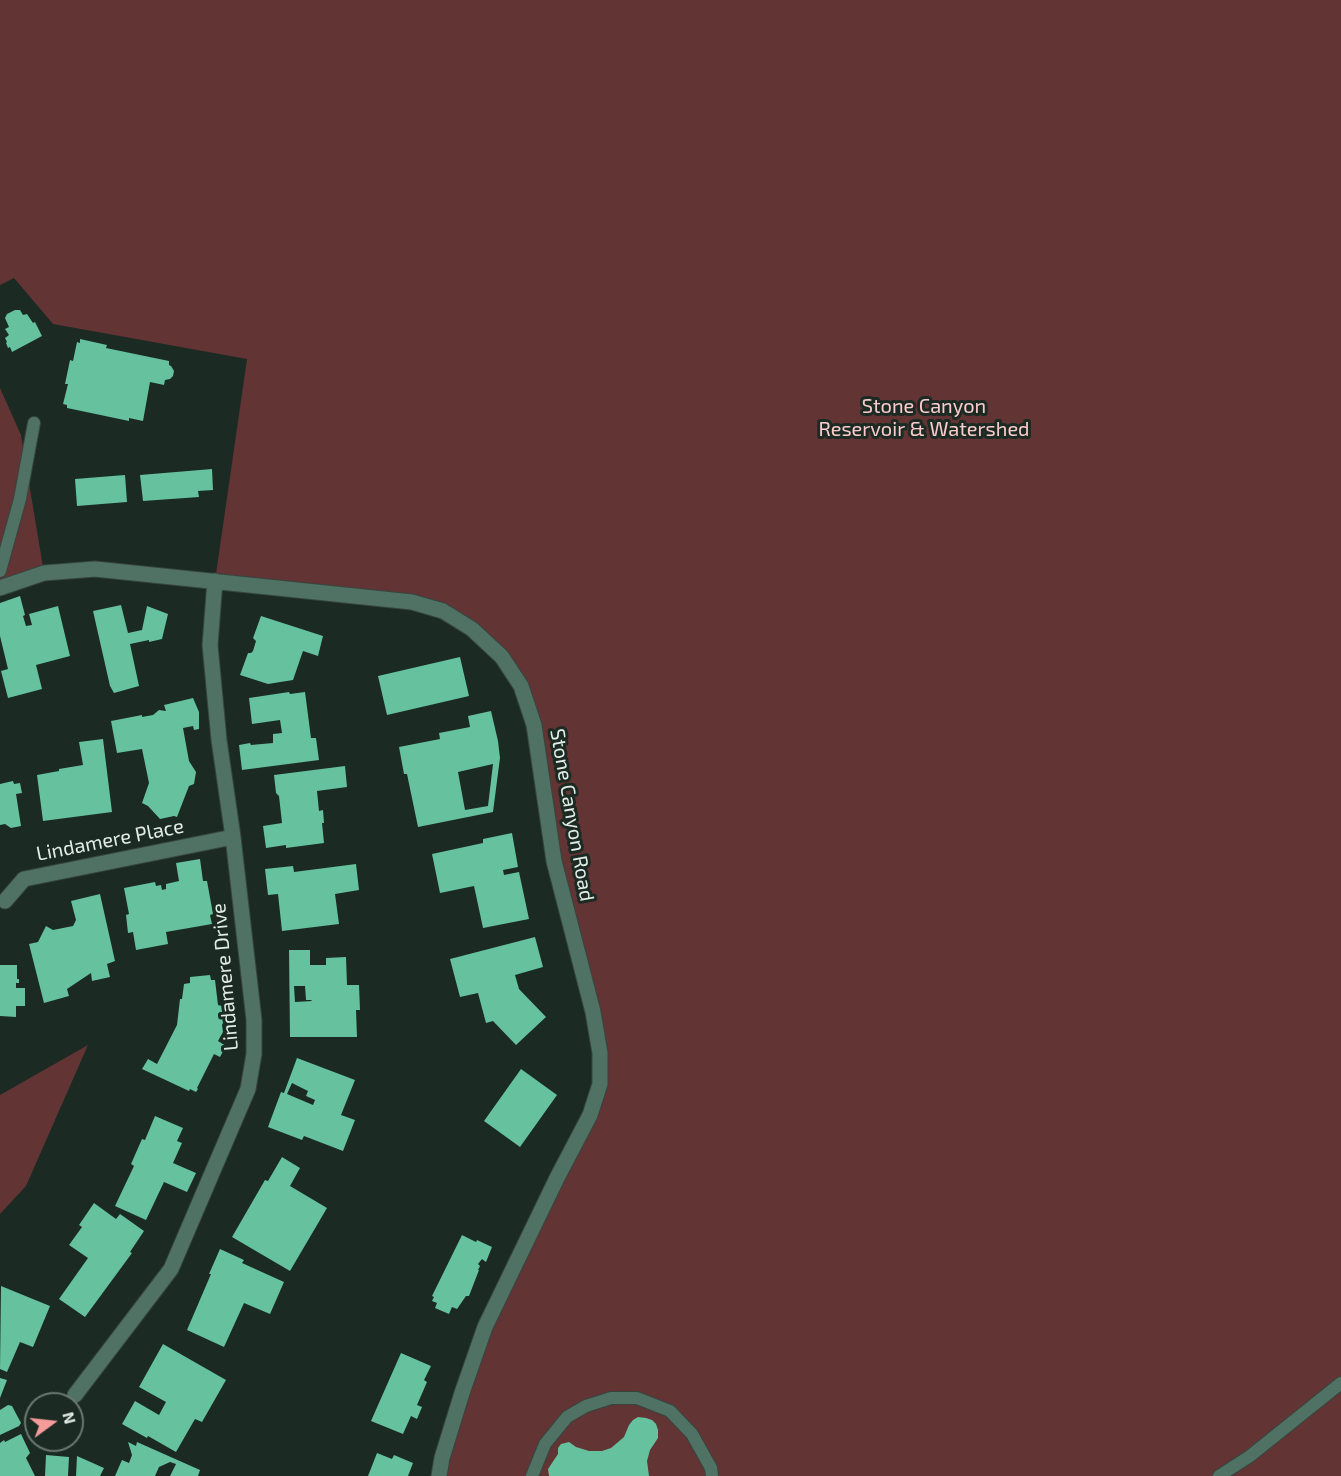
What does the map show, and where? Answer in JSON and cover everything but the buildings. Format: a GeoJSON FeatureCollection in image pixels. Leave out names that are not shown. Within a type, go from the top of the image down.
{"type":"FeatureCollection","features":[{"type":"Feature","properties":{"kind":"street","name":"Stone Canyon Road"},"geometry":{"type":"LineString","coordinates":[[0,588],[44,573],[95,569],[412,602],[443,612],[472,629],[502,657],[521,686],[534,725],[554,861],[593,1012],[600,1053],[600,1084],[590,1115],[485,1327],[462,1393],[442,1458],[439,1476]]}},
{"type":"Feature","properties":{"kind":"street","name":"Lindamere Drive"},"geometry":{"type":"LineString","coordinates":[[77,1392],[171,1269],[248,1089],[254,1054],[254,1020],[233,837],[219,740],[210,645],[215,581]]}},
{"type":"Feature","properties":{"kind":"street","name":"Lindamere Place"},"geometry":{"type":"LineString","coordinates":[[6,902],[24,879],[233,837]]}},
{"type":"Feature","properties":{"kind":"lane"},"geometry":{"type":"LineString","coordinates":[[0,571],[20,499],[34,423]]}},
{"type":"Feature","properties":{"kind":"lane"},"geometry":{"type":"LineString","coordinates":[[1219,1476],[1250,1456],[1341,1383]]}},
{"type":"Feature","properties":{"kind":"lane"},"geometry":{"type":"LineString","coordinates":[[532,1476],[545,1444],[567,1417],[586,1406],[611,1398],[637,1398],[670,1411],[692,1434],[711,1468],[712,1476]]}},
{"type":"Feature","properties":{"kind":"green space","name":"Stone Canyon Reservoir & Watershed"},"geometry":{"type":"Polygon","coordinates":[[[0,0],[1341,0],[1341,1476],[439,1476],[462,1393],[590,1115],[600,1052],[554,861],[534,725],[502,657],[443,611],[215,581],[247,359],[53,324],[14,278],[0,285],[0,0]]]}},
{"type":"Feature","properties":{"kind":"green space"},"geometry":{"type":"Polygon","coordinates":[[[0,388],[21,435],[44,573],[0,588],[0,388]]]}},
{"type":"Feature","properties":{"kind":"green space"},"geometry":{"type":"Polygon","coordinates":[[[88,1045],[26,1186],[0,1214],[0,1095],[88,1045]]]}}]}
